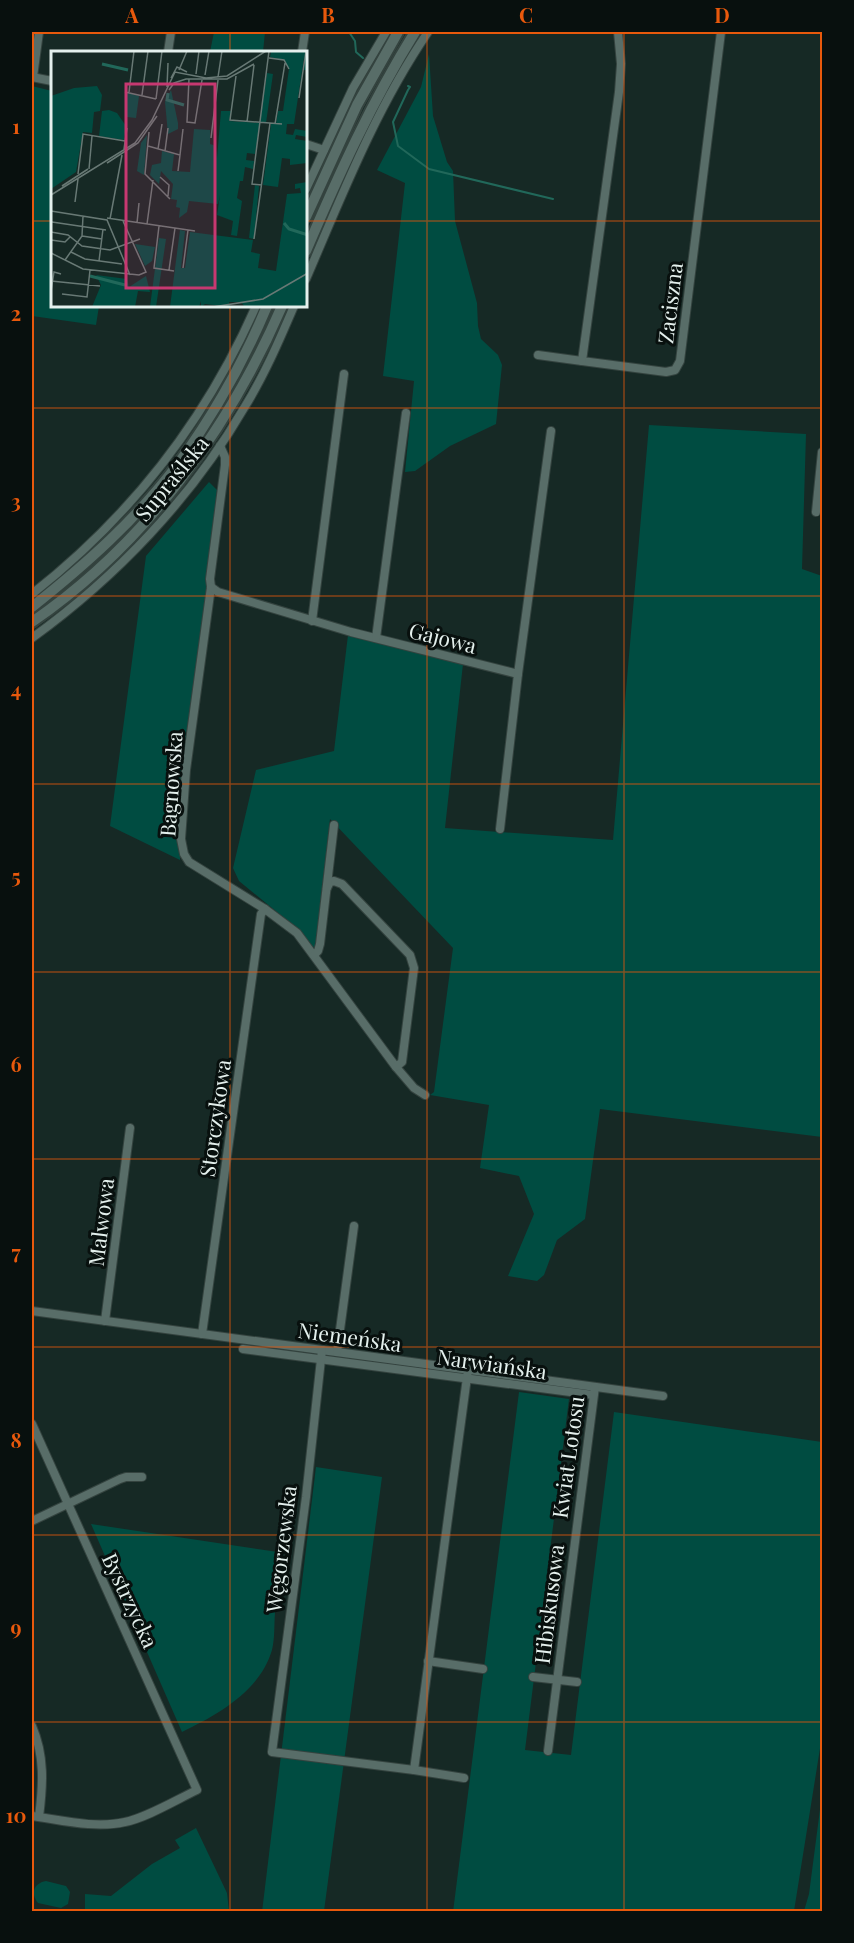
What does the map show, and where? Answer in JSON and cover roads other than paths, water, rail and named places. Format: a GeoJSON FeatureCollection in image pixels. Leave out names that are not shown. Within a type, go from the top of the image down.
{"type":"FeatureCollection","features":[{"type":"Feature","properties":{"kind":"main road"},"geometry":{"type":"LineString","coordinates":[[308,214],[357,105],[398,32]]}},
{"type":"Feature","properties":{"kind":"main road"},"geometry":{"type":"LineString","coordinates":[[308,246],[348,154],[380,91],[415,32]]}},
{"type":"Feature","properties":{"kind":"main road"},"geometry":{"type":"LineString","coordinates":[[32,607],[91,558],[142,507],[177,464],[210,415],[246,352],[266,308]]}},
{"type":"Feature","properties":{"kind":"main road"},"geometry":{"type":"LineString","coordinates":[[32,622],[100,568],[151,516],[186,473],[221,422],[265,346],[281,308]]}},
{"type":"Feature","properties":{"kind":"street"},"geometry":{"type":"LineString","coordinates":[[39,32],[32,77],[51,81]]}},
{"type":"Feature","properties":{"kind":"street"},"geometry":{"type":"LineString","coordinates":[[168,51],[171,32]]}},
{"type":"Feature","properties":{"kind":"street"},"geometry":{"type":"LineString","coordinates":[[303,51],[305,32]]}},
{"type":"Feature","properties":{"kind":"street"},"geometry":{"type":"LineString","coordinates":[[308,185],[353,88],[386,32]]}},
{"type":"Feature","properties":{"kind":"street"},"geometry":{"type":"LineString","coordinates":[[308,274],[361,151],[396,84],[428,32]]}},
{"type":"Feature","properties":{"kind":"street"},"geometry":{"type":"LineString","coordinates":[[582,361],[620,92],[621,64],[618,32]]}},
{"type":"Feature","properties":{"kind":"street","name":"Zaciszna"},"geometry":{"type":"LineString","coordinates":[[538,355],[666,372],[675,370],[680,361],[721,32]]}},
{"type":"Feature","properties":{"kind":"street"},"geometry":{"type":"LineString","coordinates":[[308,145],[324,150]]}},
{"type":"Feature","properties":{"kind":"street","name":"Supraślska"},"geometry":{"type":"LineString","coordinates":[[32,594],[86,548],[133,500],[170,456],[203,408],[243,337],[255,308]]}},
{"type":"Feature","properties":{"kind":"street","name":"Supraślska"},"geometry":{"type":"LineString","coordinates":[[32,638],[78,602],[120,564],[157,526],[194,482],[244,408],[275,352],[293,308]]}},
{"type":"Feature","properties":{"kind":"street"},"geometry":{"type":"LineString","coordinates":[[312,621],[344,374]]}},
{"type":"Feature","properties":{"kind":"street"},"geometry":{"type":"LineString","coordinates":[[376,638],[406,413]]}},
{"type":"Feature","properties":{"kind":"street"},"geometry":{"type":"LineString","coordinates":[[500,829],[518,674],[551,431]]}},
{"type":"Feature","properties":{"kind":"street","name":"Bagnowska"},"geometry":{"type":"LineString","coordinates":[[220,446],[225,457],[225,465],[186,770],[181,839],[184,854],[189,862],[265,909],[297,933],[396,1067],[414,1088],[425,1095]]}},
{"type":"Feature","properties":{"kind":"street"},"geometry":{"type":"LineString","coordinates":[[816,512],[822,452]]}},
{"type":"Feature","properties":{"kind":"street","name":"Gajowa"},"geometry":{"type":"LineString","coordinates":[[211,587],[218,592],[312,621],[518,674]]}},
{"type":"Feature","properties":{"kind":"street"},"geometry":{"type":"LineString","coordinates":[[314,954],[318,951],[320,944],[334,825]]}},
{"type":"Feature","properties":{"kind":"street"},"geometry":{"type":"LineString","coordinates":[[327,888],[330,882],[342,884],[410,955],[413,961],[402,1062],[396,1067]]}},
{"type":"Feature","properties":{"kind":"street","name":"Storczykowa"},"geometry":{"type":"LineString","coordinates":[[202,1334],[261,914],[265,909]]}},
{"type":"Feature","properties":{"kind":"street","name":"Malwowa"},"geometry":{"type":"LineString","coordinates":[[105,1321],[130,1128]]}},
{"type":"Feature","properties":{"kind":"street"},"geometry":{"type":"LineString","coordinates":[[337,1352],[354,1226]]}},
{"type":"Feature","properties":{"kind":"street","name":"Niemeńska"},"geometry":{"type":"LineString","coordinates":[[32,1311],[337,1352],[467,1374],[594,1391],[663,1396]]}},
{"type":"Feature","properties":{"kind":"street","name":"Narwiańska"},"geometry":{"type":"LineString","coordinates":[[243,1348],[321,1359],[467,1374]]}},
{"type":"Feature","properties":{"kind":"street","name":"Węgorzewska"},"geometry":{"type":"LineString","coordinates":[[322,1350],[306,1497],[272,1752],[414,1770]]}},
{"type":"Feature","properties":{"kind":"street"},"geometry":{"type":"LineString","coordinates":[[464,1778],[414,1770],[467,1374]]}},
{"type":"Feature","properties":{"kind":"street","name":"Kwiat Lotosu"},"geometry":{"type":"LineString","coordinates":[[575,1532],[594,1391]]}},
{"type":"Feature","properties":{"kind":"street","name":"Bystrzycka"},"geometry":{"type":"LineString","coordinates":[[32,1425],[197,1790],[132,1820],[117,1824],[35,1817]]}},
{"type":"Feature","properties":{"kind":"street"},"geometry":{"type":"LineString","coordinates":[[32,1521],[120,1479],[142,1477]]}},
{"type":"Feature","properties":{"kind":"street","name":"Hibiskusowa"},"geometry":{"type":"LineString","coordinates":[[548,1751],[575,1532]]}},
{"type":"Feature","properties":{"kind":"street"},"geometry":{"type":"LineString","coordinates":[[429,1661],[483,1669]]}},
{"type":"Feature","properties":{"kind":"street"},"geometry":{"type":"LineString","coordinates":[[533,1677],[577,1682]]}},
{"type":"Feature","properties":{"kind":"street"},"geometry":{"type":"LineString","coordinates":[[32,1726],[39,1742],[43,1782],[35,1817]]}},
{"type":"Feature","properties":{"kind":"waterway"},"geometry":{"type":"LineString","coordinates":[[349,32],[355,41],[356,52],[363,58]]}},
{"type":"Feature","properties":{"kind":"waterway"},"geometry":{"type":"LineString","coordinates":[[408,86],[410,87],[393,122],[398,146],[429,169],[553,199]]}}]}
